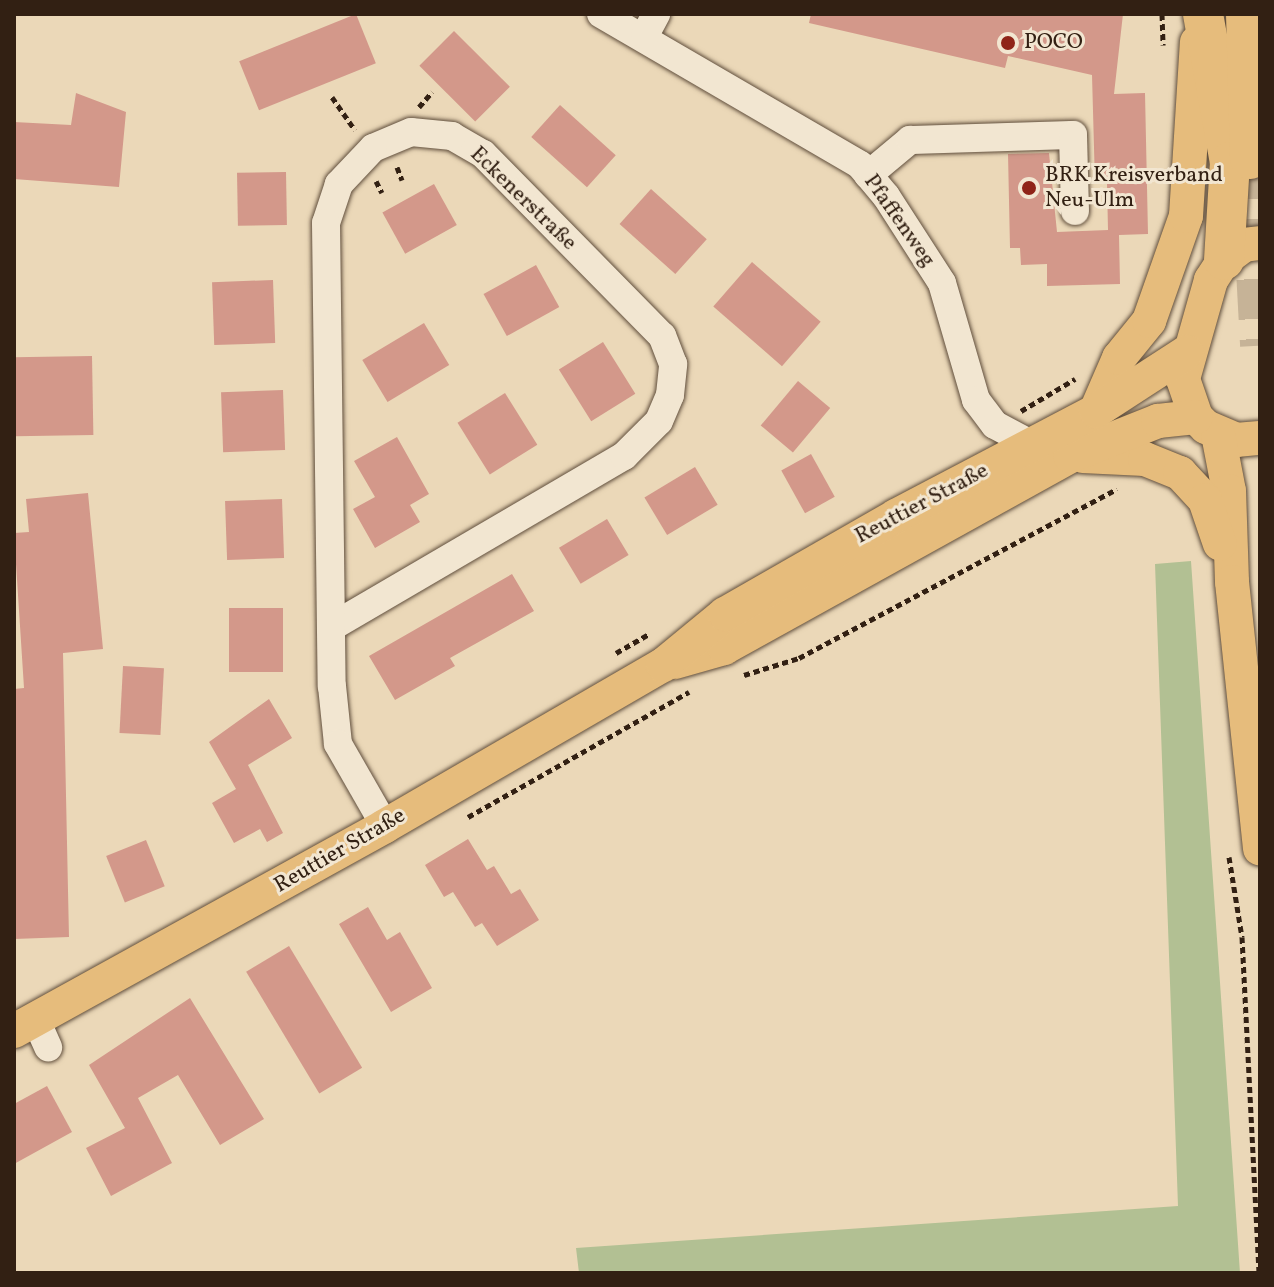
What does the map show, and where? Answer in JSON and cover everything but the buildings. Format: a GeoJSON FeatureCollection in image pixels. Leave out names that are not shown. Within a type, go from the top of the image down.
{"type":"FeatureCollection","features":[{"type":"Feature","properties":{"kind":"highway"},"geometry":{"type":"LineString","coordinates":[[1201,14],[1230,162],[1224,260]]}},
{"type":"Feature","properties":{"kind":"highway"},"geometry":{"type":"LineString","coordinates":[[1246,14],[1250,159]]}},
{"type":"Feature","properties":{"kind":"main road"},"geometry":{"type":"LineString","coordinates":[[1096,411],[1119,358],[1149,321],[1186,216],[1196,122],[1201,14]]}},
{"type":"Feature","properties":{"kind":"main road"},"geometry":{"type":"LineString","coordinates":[[1244,851],[1229,491],[1207,426],[1183,379],[1187,352],[1211,280],[1224,260],[1244,245],[1260,243]]}},
{"type":"Feature","properties":{"kind":"main road","name":"Reuttier Straße"},"geometry":{"type":"LineString","coordinates":[[1050,456],[1096,411],[1187,352]]}},
{"type":"Feature","properties":{"kind":"main road","name":"Reuttier Straße"},"geometry":{"type":"LineString","coordinates":[[33,1033],[663,665],[725,614],[1050,456],[1158,421],[1207,426],[1236,440],[1260,438]]}},
{"type":"Feature","properties":{"kind":"main road"},"geometry":{"type":"LineString","coordinates":[[1050,456],[1145,459],[1180,473],[1205,500],[1232,582]]}},
{"type":"Feature","properties":{"kind":"street","name":"Pfaffenweg"},"geometry":{"type":"LineString","coordinates":[[601,14],[651,25],[827,142],[868,175],[911,232],[942,283],[976,400],[995,425],[1050,456]]}},
{"type":"Feature","properties":{"kind":"street","name":"Eckenerstraße"},"geometry":{"type":"LineString","coordinates":[[333,626],[624,456],[659,421],[673,379],[671,353],[662,336],[476,149],[452,136],[422,132],[369,151],[339,184],[326,223],[333,626],[338,744],[385,826]]}},
{"type":"Feature","properties":{"kind":"street"},"geometry":{"type":"LineString","coordinates":[[868,175],[910,140],[1073,135],[1075,211]]}},
{"type":"Feature","properties":{"kind":"path"},"geometry":{"type":"LineString","coordinates":[[332,97],[369,151]]}},
{"type":"Feature","properties":{"kind":"path"},"geometry":{"type":"LineString","coordinates":[[995,425],[1082,375]]}},
{"type":"Feature","properties":{"kind":"path"},"geometry":{"type":"LineString","coordinates":[[738,676],[799,658],[1119,488]]}},
{"type":"Feature","properties":{"kind":"path"},"geometry":{"type":"LineString","coordinates":[[457,823],[693,690]]}},
{"type":"Feature","properties":{"kind":"path"},"geometry":{"type":"LineString","coordinates":[[1244,851],[1242,937],[1259,1273]]}},
{"type":"Feature","properties":{"kind":"green space"},"geometry":{"type":"Polygon","coordinates":[[[1191,561],[1240,1273],[579,1273],[576,1248],[1178,1206],[1155,564],[1191,561]]]}},
{"type":"Feature","properties":{"kind":"tunnel"},"geometry":{"type":"LineString","coordinates":[[1250,159],[1260,346]]}},
{"type":"Feature","properties":{"kind":"place","name":"POCO"},"geometry":{"type":"Point","coordinates":[1008,43]}},
{"type":"Feature","properties":{"kind":"place","name":"BRK Kreisverband Neu-Ulm"},"geometry":{"type":"Point","coordinates":[1029,188]}}]}
